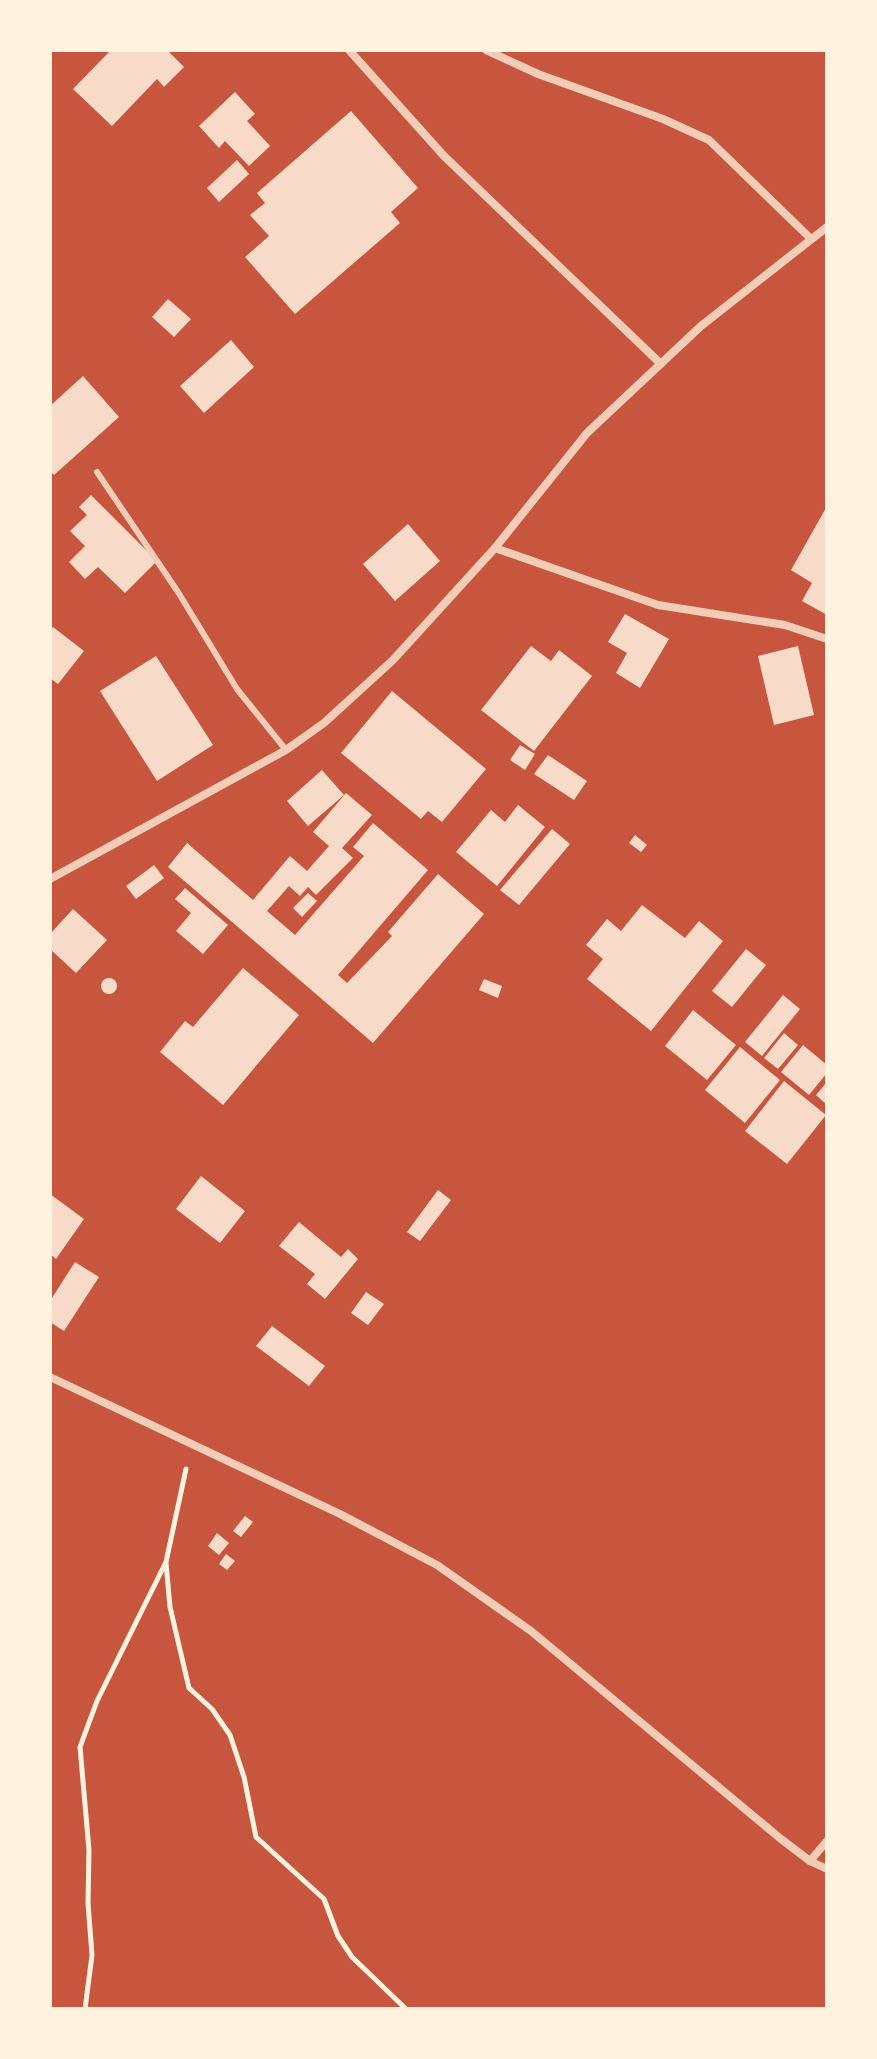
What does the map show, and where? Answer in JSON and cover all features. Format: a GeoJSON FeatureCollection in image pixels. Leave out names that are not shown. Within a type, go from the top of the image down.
{"type":"FeatureCollection","features":[{"type":"Feature","properties":{"kind":"street"},"geometry":{"type":"LineString","coordinates":[[349,50],[444,156],[661,364]]}},
{"type":"Feature","properties":{"kind":"street"},"geometry":{"type":"LineString","coordinates":[[486,50],[538,74],[663,119],[709,140],[810,238]]}},
{"type":"Feature","properties":{"kind":"street"},"geometry":{"type":"LineString","coordinates":[[50,879],[286,750],[324,723],[393,660],[495,548],[587,433],[701,326],[827,227]]}},
{"type":"Feature","properties":{"kind":"street"},"geometry":{"type":"LineString","coordinates":[[495,548],[658,605],[785,625],[827,639]]}},
{"type":"Feature","properties":{"kind":"street"},"geometry":{"type":"LineString","coordinates":[[50,1377],[340,1514],[437,1565],[531,1631],[810,1861],[827,1869]]}},
{"type":"Feature","properties":{"kind":"street"},"geometry":{"type":"LineString","coordinates":[[810,1861],[827,1841]]}},
{"type":"Feature","properties":{"kind":"lane"},"geometry":{"type":"LineString","coordinates":[[97,472],[178,592],[237,689],[286,750]]}},
{"type":"Feature","properties":{"kind":"path"},"geometry":{"type":"LineString","coordinates":[[85,2009],[92,1955],[88,1903],[89,1850],[80,1747],[97,1701],[166,1562],[191,1444]]}},
{"type":"Feature","properties":{"kind":"path"},"geometry":{"type":"LineString","coordinates":[[166,1562],[170,1607],[189,1688],[212,1709],[230,1735],[244,1777],[256,1837],[324,1899],[338,1936],[352,1957],[406,2009]]}},
{"type":"Feature","properties":{"kind":"building"},"geometry":{"type":"Polygon","coordinates":[[[111,50],[167,50],[184,67],[164,87],[157,79],[112,126],[73,89],[111,50]]]}},
{"type":"Feature","properties":{"kind":"building"},"geometry":{"type":"Polygon","coordinates":[[[235,92],[255,114],[247,121],[270,146],[249,166],[225,141],[219,148],[199,126],[235,92]]]}},
{"type":"Feature","properties":{"kind":"building"},"geometry":{"type":"Polygon","coordinates":[[[351,111],[418,188],[391,212],[400,223],[295,314],[245,257],[269,236],[250,215],[265,203],[257,193],[351,111]]]}},
{"type":"Feature","properties":{"kind":"building"},"geometry":{"type":"Polygon","coordinates":[[[237,160],[249,174],[219,202],[207,188],[237,160]]]}},
{"type":"Feature","properties":{"kind":"building"},"geometry":{"type":"Polygon","coordinates":[[[168,299],[191,319],[174,337],[152,317],[168,299]]]}},
{"type":"Feature","properties":{"kind":"building"},"geometry":{"type":"Polygon","coordinates":[[[231,340],[254,367],[204,413],[180,386],[231,340]]]}},
{"type":"Feature","properties":{"kind":"building"},"geometry":{"type":"Polygon","coordinates":[[[83,376],[119,417],[54,475],[50,471],[50,406],[83,376]]]}},
{"type":"Feature","properties":{"kind":"building"},"geometry":{"type":"Polygon","coordinates":[[[91,495],[157,561],[125,593],[98,567],[85,579],[69,562],[85,546],[70,531],[87,515],[79,507],[91,495]]]}},
{"type":"Feature","properties":{"kind":"building"},"geometry":{"type":"Polygon","coordinates":[[[827,506],[827,615],[802,601],[812,583],[791,570],[827,506]]]}},
{"type":"Feature","properties":{"kind":"building"},"geometry":{"type":"Polygon","coordinates":[[[408,524],[440,561],[395,601],[363,564],[408,524]]]}},
{"type":"Feature","properties":{"kind":"building"},"geometry":{"type":"Polygon","coordinates":[[[625,614],[669,639],[640,688],[616,673],[627,653],[608,642],[625,614]]]}},
{"type":"Feature","properties":{"kind":"building"},"geometry":{"type":"Polygon","coordinates":[[[53,627],[84,651],[58,684],[50,678],[50,631],[53,627]]]}},
{"type":"Feature","properties":{"kind":"building"},"geometry":{"type":"Polygon","coordinates":[[[531,646],[551,661],[559,650],[592,676],[534,751],[481,710],[531,646]]]}},
{"type":"Feature","properties":{"kind":"building"},"geometry":{"type":"Polygon","coordinates":[[[798,646],[814,715],[774,725],[758,656],[798,646]]]}},
{"type":"Feature","properties":{"kind":"building"},"geometry":{"type":"Polygon","coordinates":[[[156,656],[213,745],[157,781],[100,691],[156,656]]]}},
{"type":"Feature","properties":{"kind":"building"},"geometry":{"type":"Polygon","coordinates":[[[392,691],[486,769],[442,822],[428,811],[421,819],[341,753],[392,691]]]}},
{"type":"Feature","properties":{"kind":"building"},"geometry":{"type":"Polygon","coordinates":[[[520,745],[535,754],[525,770],[510,760],[520,745]]]}},
{"type":"Feature","properties":{"kind":"building"},"geometry":{"type":"Polygon","coordinates":[[[548,755],[587,781],[574,800],[534,774],[548,755]]]}},
{"type":"Feature","properties":{"kind":"building"},"geometry":{"type":"Polygon","coordinates":[[[322,770],[344,795],[308,826],[287,801],[322,770]]]}},
{"type":"Feature","properties":{"kind":"building"},"geometry":{"type":"Polygon","coordinates":[[[346,793],[372,815],[342,848],[353,858],[316,895],[308,887],[300,896],[289,886],[267,911],[295,935],[364,856],[353,847],[373,823],[428,870],[338,975],[347,983],[392,936],[388,932],[438,874],[484,914],[373,1043],[168,867],[187,843],[253,900],[290,856],[307,871],[329,846],[313,832],[346,793]]]}},
{"type":"Feature","properties":{"kind":"building"},"geometry":{"type":"Polygon","coordinates":[[[518,805],[545,827],[497,886],[456,852],[491,810],[505,822],[518,805]]]}},
{"type":"Feature","properties":{"kind":"building"},"geometry":{"type":"Polygon","coordinates":[[[552,829],[570,844],[519,905],[500,890],[552,829]]]}},
{"type":"Feature","properties":{"kind":"building"},"geometry":{"type":"Polygon","coordinates":[[[635,835],[647,845],[641,852],[629,843],[635,835]]]}},
{"type":"Feature","properties":{"kind":"building"},"geometry":{"type":"Polygon","coordinates":[[[154,865],[164,878],[136,899],[126,886],[154,865]]]}},
{"type":"Feature","properties":{"kind":"building"},"geometry":{"type":"Polygon","coordinates":[[[185,888],[228,925],[203,954],[176,931],[191,913],[175,899],[185,888]]]}},
{"type":"Feature","properties":{"kind":"building"},"geometry":{"type":"Polygon","coordinates":[[[308,893],[317,901],[302,917],[293,908],[308,893]]]}},
{"type":"Feature","properties":{"kind":"building"},"geometry":{"type":"Polygon","coordinates":[[[642,905],[685,938],[699,921],[723,941],[651,1031],[587,979],[603,959],[586,945],[607,919],[621,931],[642,905]]]}},
{"type":"Feature","properties":{"kind":"building"},"geometry":{"type":"Polygon","coordinates":[[[73,909],[107,940],[76,973],[50,949],[50,934],[73,909]]]}},
{"type":"Feature","properties":{"kind":"building"},"geometry":{"type":"Polygon","coordinates":[[[746,949],[766,965],[732,1007],[712,991],[746,949]]]}},
{"type":"Feature","properties":{"kind":"building"},"geometry":{"type":"Polygon","coordinates":[[[243,968],[299,1015],[223,1105],[160,1052],[185,1021],[193,1027],[243,968]]]}},
{"type":"Feature","properties":{"kind":"building"},"geometry":{"type":"Polygon","coordinates":[[[109,978],[115,980],[115,992],[109,994],[103,992],[101,986],[103,980],[109,978]]]}},
{"type":"Feature","properties":{"kind":"building"},"geometry":{"type":"Polygon","coordinates":[[[484,979],[502,986],[498,998],[479,990],[484,979]]]}},
{"type":"Feature","properties":{"kind":"building"},"geometry":{"type":"Polygon","coordinates":[[[783,995],[800,1009],[762,1056],[745,1042],[783,995]]]}},
{"type":"Feature","properties":{"kind":"building"},"geometry":{"type":"Polygon","coordinates":[[[693,1010],[736,1045],[707,1080],[665,1046],[693,1010]]]}},
{"type":"Feature","properties":{"kind":"building"},"geometry":{"type":"Polygon","coordinates":[[[784,1033],[798,1045],[778,1069],[764,1058],[784,1033]]]}},
{"type":"Feature","properties":{"kind":"building"},"geometry":{"type":"Polygon","coordinates":[[[803,1045],[827,1065],[827,1073],[809,1095],[781,1072],[803,1045]]]}},
{"type":"Feature","properties":{"kind":"building"},"geometry":{"type":"Polygon","coordinates":[[[740,1047],[780,1080],[745,1123],[705,1090],[740,1047]]]}},
{"type":"Feature","properties":{"kind":"building"},"geometry":{"type":"Polygon","coordinates":[[[784,1081],[826,1115],[787,1164],[745,1131],[784,1081]]]}},
{"type":"Feature","properties":{"kind":"building"},"geometry":{"type":"Polygon","coordinates":[[[827,1082],[827,1105],[816,1095],[827,1082]]]}},
{"type":"Feature","properties":{"kind":"building"},"geometry":{"type":"Polygon","coordinates":[[[201,1176],[245,1211],[220,1243],[176,1209],[201,1176]]]}},
{"type":"Feature","properties":{"kind":"building"},"geometry":{"type":"Polygon","coordinates":[[[438,1190],[451,1200],[420,1241],[407,1232],[438,1190]]]}},
{"type":"Feature","properties":{"kind":"building"},"geometry":{"type":"Polygon","coordinates":[[[50,1194],[84,1219],[56,1259],[50,1254],[50,1194]]]}},
{"type":"Feature","properties":{"kind":"building"},"geometry":{"type":"Polygon","coordinates":[[[299,1222],[341,1257],[348,1249],[358,1259],[325,1299],[307,1284],[315,1274],[279,1246],[299,1222]]]}},
{"type":"Feature","properties":{"kind":"building"},"geometry":{"type":"Polygon","coordinates":[[[75,1262],[99,1277],[64,1331],[50,1322],[50,1301],[75,1262]]]}},
{"type":"Feature","properties":{"kind":"building"},"geometry":{"type":"Polygon","coordinates":[[[366,1292],[384,1304],[368,1325],[351,1313],[366,1292]]]}},
{"type":"Feature","properties":{"kind":"building"},"geometry":{"type":"Polygon","coordinates":[[[272,1326],[325,1366],[309,1386],[256,1346],[272,1326]]]}},
{"type":"Feature","properties":{"kind":"building"},"geometry":{"type":"Polygon","coordinates":[[[245,1516],[253,1522],[241,1537],[233,1531],[245,1516]]]}},
{"type":"Feature","properties":{"kind":"building"},"geometry":{"type":"Polygon","coordinates":[[[217,1533],[229,1543],[219,1555],[208,1546],[217,1533]]]}},
{"type":"Feature","properties":{"kind":"building"},"geometry":{"type":"Polygon","coordinates":[[[226,1554],[235,1561],[227,1570],[219,1564],[226,1554]]]}}]}
